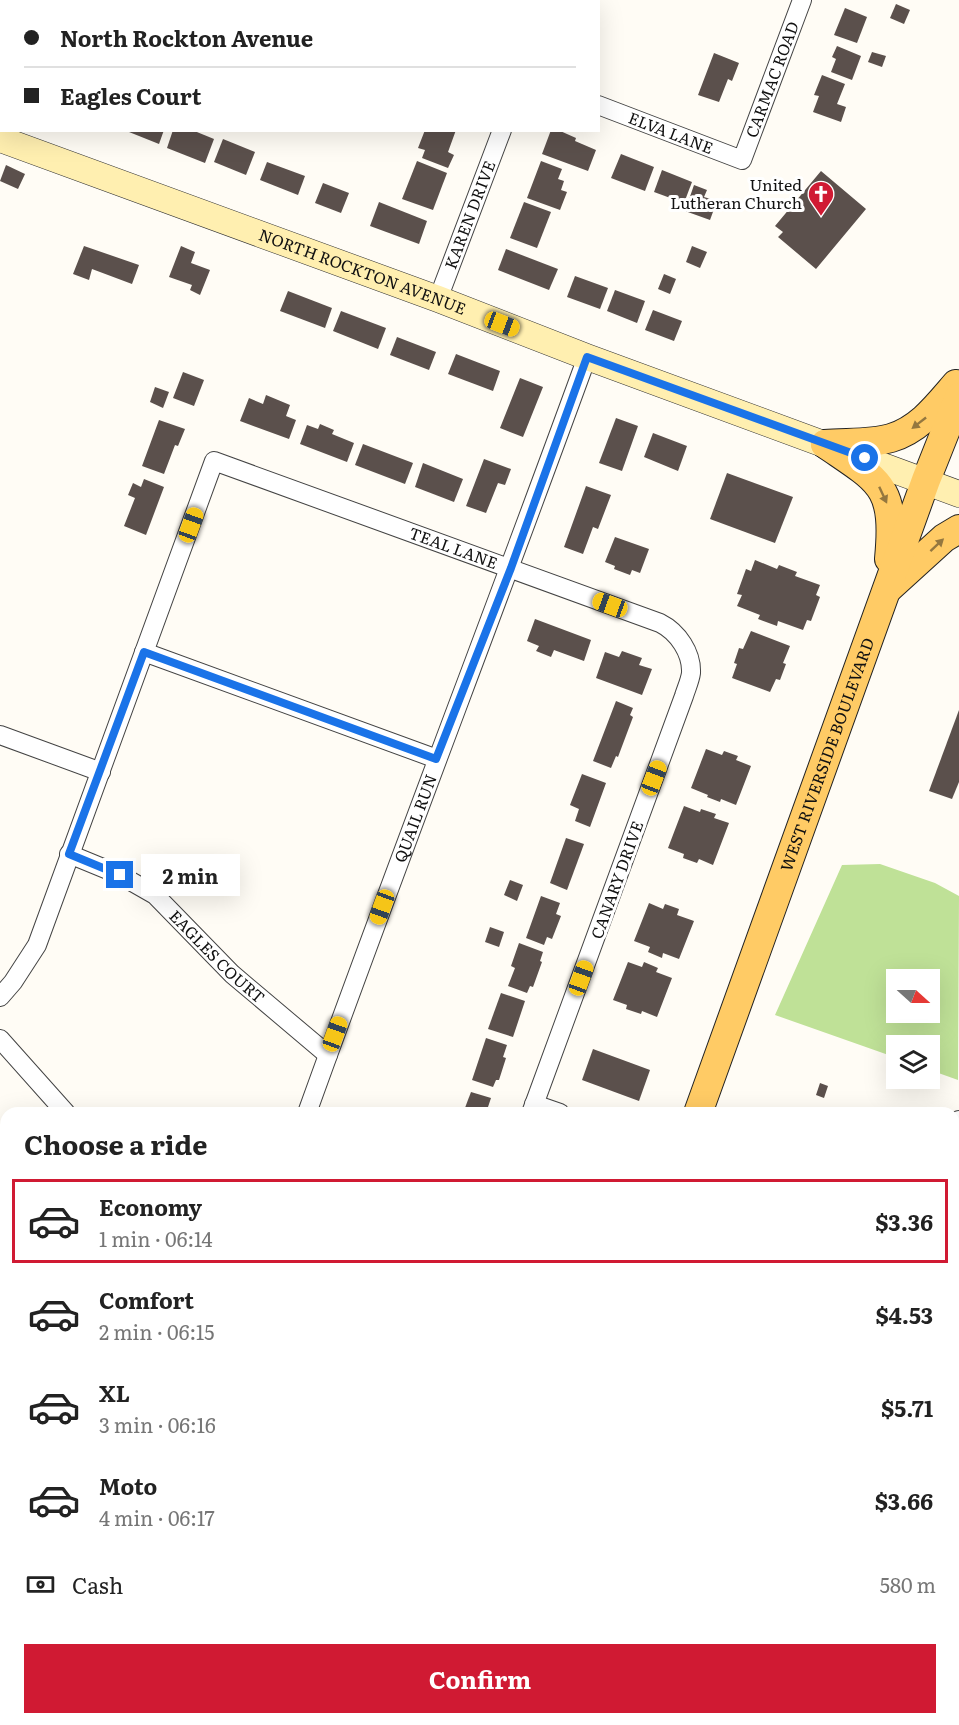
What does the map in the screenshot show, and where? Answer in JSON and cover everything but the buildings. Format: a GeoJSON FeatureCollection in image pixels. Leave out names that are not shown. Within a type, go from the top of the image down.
{"type":"FeatureCollection","features":[{"type":"Feature","properties":{"kind":"main road","name":"NORTH ROCKTON AVENUE"},"geometry":{"type":"LineString","coordinates":[[0,140],[959,494]]}},
{"type":"Feature","properties":{"kind":"main road"},"geometry":{"type":"LineString","coordinates":[[825,444],[890,438],[913,428],[932,412],[959,380]]}},
{"type":"Feature","properties":{"kind":"main road","name":"WEST RIVERSIDE BOULEVARD"},"geometry":{"type":"LineString","coordinates":[[700,1107],[885,592],[959,397]]}},
{"type":"Feature","properties":{"kind":"main road"},"geometry":{"type":"LineString","coordinates":[[825,444],[873,477],[885,493],[890,513],[891,540],[885,592]]}},
{"type":"Feature","properties":{"kind":"main road"},"geometry":{"type":"LineString","coordinates":[[885,592],[944,538],[959,529]]}},
{"type":"Feature","properties":{"kind":"street","name":"CARMAC ROAD"},"geometry":{"type":"LineString","coordinates":[[742,160],[802,0]]}},
{"type":"Feature","properties":{"kind":"street","name":"ELVA LANE"},"geometry":{"type":"LineString","coordinates":[[600,106],[742,160]]}},
{"type":"Feature","properties":{"kind":"street","name":"KAREN DRIVE"},"geometry":{"type":"LineString","coordinates":[[438,300],[501,132]]}},
{"type":"Feature","properties":{"kind":"street","name":"QUAIL RUN"},"geometry":{"type":"LineString","coordinates":[[309,1107],[436,759],[511,568],[587,357]]}},
{"type":"Feature","properties":{"kind":"street","name":"TEAL LANE"},"geometry":{"type":"LineString","coordinates":[[144,652],[214,461],[660,623],[670,630],[683,646]]}},
{"type":"Feature","properties":{"kind":"street","name":"CANARY DRIVE"},"geometry":{"type":"LineString","coordinates":[[534,1107],[688,685],[690,663],[683,646]]}},
{"type":"Feature","properties":{"kind":"street"},"geometry":{"type":"LineString","coordinates":[[0,997],[13,982],[37,945],[144,652],[436,759]]}},
{"type":"Feature","properties":{"kind":"street"},"geometry":{"type":"LineString","coordinates":[[0,735],[100,772]]}},
{"type":"Feature","properties":{"kind":"street","name":"EAGLES COURT"},"geometry":{"type":"LineString","coordinates":[[69,854],[120,875],[155,895],[232,974],[328,1055]]}},
{"type":"Feature","properties":{"kind":"street"},"geometry":{"type":"LineString","coordinates":[[0,1039],[61,1107]]}},
{"type":"Feature","properties":{"kind":"green space"},"geometry":{"type":"Polygon","coordinates":[[[880,864],[935,883],[959,896],[958,1080],[940,1074],[940,1035],[886,1035],[886,1054],[775,1015],[842,865],[880,864]]]}},
{"type":"Feature","properties":{"kind":"place","name":"United Lutheran Church"},"geometry":{"type":"Point","coordinates":[821,217]}},
{"type":"Feature","properties":{"kind":"route"},"geometry":{"type":"LineString","coordinates":[[120,875],[69,854],[144,652],[436,759],[511,568],[587,357],[865,458]]}}]}
